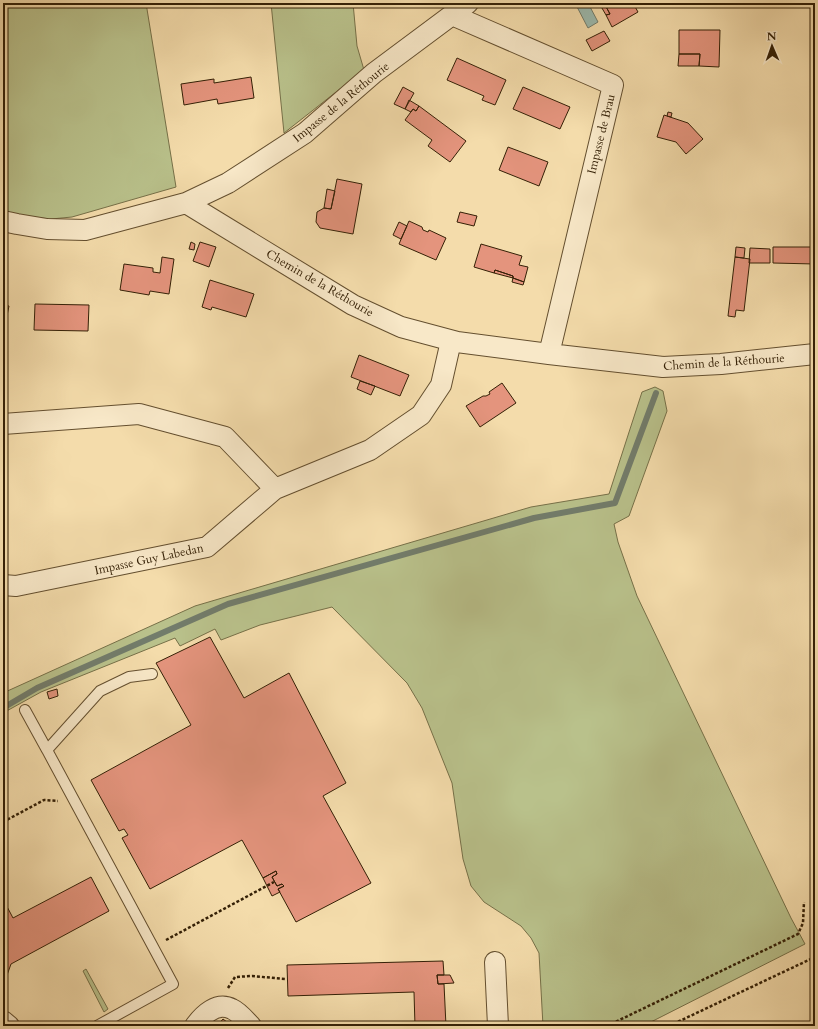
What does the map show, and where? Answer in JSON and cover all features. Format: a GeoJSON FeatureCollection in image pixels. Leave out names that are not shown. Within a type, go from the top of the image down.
{"type":"FeatureCollection","features":[{"type":"Feature","properties":{"kind":"street","name":"Impasse de la Réthourie"},"geometry":{"type":"LineString","coordinates":[[186,203],[228,183],[305,133],[374,73],[468,3]]}},
{"type":"Feature","properties":{"kind":"street","name":"Impasse de Brau"},"geometry":{"type":"LineString","coordinates":[[452,15],[613,85],[549,354]]}},
{"type":"Feature","properties":{"kind":"street"},"geometry":{"type":"LineString","coordinates":[[3,221],[47,229],[86,230],[186,203]]}},
{"type":"Feature","properties":{"kind":"street","name":"Chemin de la Réthourie"},"geometry":{"type":"LineString","coordinates":[[186,203],[353,305],[401,327],[451,341],[663,367],[721,364],[815,354]]}},
{"type":"Feature","properties":{"kind":"street","name":"Impasse Guy Labedan"},"geometry":{"type":"LineString","coordinates":[[3,585],[16,586],[207,547],[275,489],[370,450],[421,415],[441,385],[451,341]]}},
{"type":"Feature","properties":{"kind":"street"},"geometry":{"type":"LineString","coordinates":[[3,424],[139,414],[225,436],[275,489]]}},
{"type":"Feature","properties":{"kind":"street"},"geometry":{"type":"LineString","coordinates":[[495,962],[498,1026]]}},
{"type":"Feature","properties":{"kind":"street"},"geometry":{"type":"LineString","coordinates":[[196,1026],[202,1017],[211,1010],[221,1007],[232,1009],[251,1026]]}},
{"type":"Feature","properties":{"kind":"street"},"geometry":{"type":"LineString","coordinates":[[3,1021],[9,1026]]}},
{"type":"Feature","properties":{"kind":"lane"},"geometry":{"type":"LineString","coordinates":[[47,750],[100,691],[129,677],[152,674]]}},
{"type":"Feature","properties":{"kind":"lane"},"geometry":{"type":"LineString","coordinates":[[25,710],[173,984],[98,1026]]}},
{"type":"Feature","properties":{"kind":"path"},"geometry":{"type":"LineString","coordinates":[[3,822],[44,800],[57,801],[70,794]]}},
{"type":"Feature","properties":{"kind":"path"},"geometry":{"type":"LineString","coordinates":[[153,947],[274,882]]}},
{"type":"Feature","properties":{"kind":"path"},"geometry":{"type":"LineString","coordinates":[[607,1026],[798,934],[803,922],[804,902]]}},
{"type":"Feature","properties":{"kind":"path"},"geometry":{"type":"LineString","coordinates":[[669,1026],[815,957]]}},
{"type":"Feature","properties":{"kind":"path"},"geometry":{"type":"LineString","coordinates":[[221,1007],[226,992],[235,977],[252,976],[286,979]]}},
{"type":"Feature","properties":{"kind":"green space"},"geometry":{"type":"Polygon","coordinates":[[[3,3],[146,3],[176,187],[72,217],[51,219],[21,216],[3,210],[3,3]]]}},
{"type":"Feature","properties":{"kind":"green space"},"geometry":{"type":"Polygon","coordinates":[[[271,3],[353,3],[357,46],[364,70],[284,133],[271,3]]]}},
{"type":"Feature","properties":{"kind":"green space"},"geometry":{"type":"Polygon","coordinates":[[[655,387],[663,391],[667,411],[629,516],[614,524],[618,542],[637,596],[791,918],[805,944],[643,1026],[543,1026],[539,953],[531,938],[521,926],[484,902],[471,886],[463,859],[452,783],[422,708],[407,683],[332,607],[260,625],[221,640],[215,629],[180,646],[175,638],[41,692],[3,713],[3,693],[195,606],[531,507],[609,494],[642,392],[655,387]]]}},
{"type":"Feature","properties":{"kind":"green space"},"geometry":{"type":"Polygon","coordinates":[[[86,969],[108,1009],[104,1012],[83,971],[86,969]]]}},
{"type":"Feature","properties":{"kind":"shaded area"},"geometry":{"type":"Polygon","coordinates":[[[575,3],[588,3],[598,22],[588,28],[575,3]]]}},
{"type":"Feature","properties":{"kind":"building"},"geometry":{"type":"Polygon","coordinates":[[[599,3],[604,3],[610,14],[606,15],[599,3]]]}},
{"type":"Feature","properties":{"kind":"building"},"geometry":{"type":"Polygon","coordinates":[[[604,3],[633,3],[638,12],[612,27],[606,15],[610,14],[604,3]]]}},
{"type":"Feature","properties":{"kind":"building"},"geometry":{"type":"Polygon","coordinates":[[[732,3],[742,3],[741,7],[731,5],[732,3]]]}},
{"type":"Feature","properties":{"kind":"building"},"geometry":{"type":"Polygon","coordinates":[[[679,30],[720,30],[719,67],[699,66],[700,54],[679,54],[679,30]]]}},
{"type":"Feature","properties":{"kind":"building"},"geometry":{"type":"Polygon","coordinates":[[[604,31],[610,41],[592,51],[586,40],[604,31]]]}},
{"type":"Feature","properties":{"kind":"building"},"geometry":{"type":"Polygon","coordinates":[[[679,54],[700,54],[699,66],[678,66],[679,54]]]}},
{"type":"Feature","properties":{"kind":"building"},"geometry":{"type":"Polygon","coordinates":[[[457,58],[506,80],[495,105],[482,100],[484,96],[447,80],[457,58]]]}},
{"type":"Feature","properties":{"kind":"building"},"geometry":{"type":"Polygon","coordinates":[[[251,77],[254,98],[218,104],[217,99],[184,105],[181,84],[214,79],[214,83],[251,77]]]}},
{"type":"Feature","properties":{"kind":"building"},"geometry":{"type":"Polygon","coordinates":[[[403,87],[414,93],[405,109],[394,104],[403,87]]]}},
{"type":"Feature","properties":{"kind":"building"},"geometry":{"type":"Polygon","coordinates":[[[523,87],[570,107],[560,129],[513,109],[523,87]]]}},
{"type":"Feature","properties":{"kind":"building"},"geometry":{"type":"Polygon","coordinates":[[[409,100],[419,106],[416,111],[413,109],[411,112],[405,109],[409,100]]]}},
{"type":"Feature","properties":{"kind":"building"},"geometry":{"type":"Polygon","coordinates":[[[419,106],[466,141],[450,162],[428,146],[432,140],[405,120],[413,109],[416,111],[419,106]]]}},
{"type":"Feature","properties":{"kind":"building"},"geometry":{"type":"Polygon","coordinates":[[[668,112],[672,113],[671,117],[667,116],[668,112]]]}},
{"type":"Feature","properties":{"kind":"building"},"geometry":{"type":"Polygon","coordinates":[[[664,115],[688,123],[703,139],[686,154],[676,142],[657,137],[664,115]]]}},
{"type":"Feature","properties":{"kind":"building"},"geometry":{"type":"Polygon","coordinates":[[[508,147],[548,162],[539,186],[499,170],[508,147]]]}},
{"type":"Feature","properties":{"kind":"building"},"geometry":{"type":"Polygon","coordinates":[[[337,179],[362,184],[353,234],[320,228],[316,222],[317,212],[324,208],[331,209],[337,179]]]}},
{"type":"Feature","properties":{"kind":"building"},"geometry":{"type":"Polygon","coordinates":[[[327,189],[335,191],[331,209],[324,208],[327,189]]]}},
{"type":"Feature","properties":{"kind":"building"},"geometry":{"type":"Polygon","coordinates":[[[460,212],[477,216],[474,226],[457,222],[460,212]]]}},
{"type":"Feature","properties":{"kind":"building"},"geometry":{"type":"Polygon","coordinates":[[[409,221],[422,227],[423,230],[428,232],[429,230],[446,238],[436,260],[399,244],[409,221]]]}},
{"type":"Feature","properties":{"kind":"building"},"geometry":{"type":"Polygon","coordinates":[[[399,222],[407,226],[401,239],[393,235],[399,222]]]}},
{"type":"Feature","properties":{"kind":"building"},"geometry":{"type":"Polygon","coordinates":[[[3,228],[6,228],[3,254],[3,228]]]}},
{"type":"Feature","properties":{"kind":"building"},"geometry":{"type":"Polygon","coordinates":[[[191,242],[195,244],[194,250],[189,249],[191,242]]]}},
{"type":"Feature","properties":{"kind":"building"},"geometry":{"type":"Polygon","coordinates":[[[200,242],[216,247],[209,267],[193,261],[200,242]]]}},
{"type":"Feature","properties":{"kind":"building"},"geometry":{"type":"Polygon","coordinates":[[[481,244],[522,256],[519,265],[528,267],[524,282],[513,278],[513,276],[495,270],[494,273],[474,267],[481,244]]]}},
{"type":"Feature","properties":{"kind":"building"},"geometry":{"type":"Polygon","coordinates":[[[736,247],[745,248],[744,258],[735,257],[736,247]]]}},
{"type":"Feature","properties":{"kind":"building"},"geometry":{"type":"Polygon","coordinates":[[[773,247],[815,247],[815,264],[773,263],[773,247]]]}},
{"type":"Feature","properties":{"kind":"building"},"geometry":{"type":"Polygon","coordinates":[[[750,248],[770,249],[770,263],[749,263],[750,248]]]}},
{"type":"Feature","properties":{"kind":"building"},"geometry":{"type":"Polygon","coordinates":[[[162,257],[174,259],[169,294],[150,291],[149,295],[120,290],[124,264],[153,268],[153,272],[160,273],[162,257]]]}},
{"type":"Feature","properties":{"kind":"building"},"geometry":{"type":"Polygon","coordinates":[[[735,257],[750,259],[744,311],[736,310],[735,317],[728,316],[735,257]]]}},
{"type":"Feature","properties":{"kind":"building"},"geometry":{"type":"Polygon","coordinates":[[[495,270],[513,276],[513,278],[494,273],[495,270]]]}},
{"type":"Feature","properties":{"kind":"building"},"geometry":{"type":"Polygon","coordinates":[[[513,278],[524,282],[523,285],[512,282],[513,278]]]}},
{"type":"Feature","properties":{"kind":"building"},"geometry":{"type":"Polygon","coordinates":[[[210,280],[254,294],[246,317],[212,307],[211,310],[202,307],[210,280]]]}},
{"type":"Feature","properties":{"kind":"building"},"geometry":{"type":"Polygon","coordinates":[[[35,304],[89,305],[88,331],[34,330],[35,304]]]}},
{"type":"Feature","properties":{"kind":"building"},"geometry":{"type":"Polygon","coordinates":[[[3,305],[9,306],[4,330],[3,330],[3,305]]]}},
{"type":"Feature","properties":{"kind":"building"},"geometry":{"type":"Polygon","coordinates":[[[359,355],[409,375],[400,396],[351,377],[359,355]]]}},
{"type":"Feature","properties":{"kind":"building"},"geometry":{"type":"Polygon","coordinates":[[[360,381],[375,386],[371,395],[357,389],[360,381]]]}},
{"type":"Feature","properties":{"kind":"building"},"geometry":{"type":"Polygon","coordinates":[[[502,383],[516,403],[480,427],[466,406],[483,396],[490,394],[489,392],[502,383]]]}},
{"type":"Feature","properties":{"kind":"building"},"geometry":{"type":"Polygon","coordinates":[[[210,637],[244,698],[289,673],[346,783],[323,796],[371,883],[296,922],[278,889],[284,886],[282,884],[277,886],[272,877],[277,874],[276,871],[263,878],[242,840],[150,889],[122,838],[128,835],[124,829],[119,831],[91,780],[191,725],[156,663],[210,637]]]}},
{"type":"Feature","properties":{"kind":"building"},"geometry":{"type":"Polygon","coordinates":[[[57,689],[58,696],[49,699],[47,692],[57,689]]]}},
{"type":"Feature","properties":{"kind":"building"},"geometry":{"type":"Polygon","coordinates":[[[276,871],[277,874],[272,877],[277,886],[282,884],[284,886],[278,889],[280,892],[272,896],[263,878],[276,871]]]}},
{"type":"Feature","properties":{"kind":"building"},"geometry":{"type":"Polygon","coordinates":[[[91,877],[109,911],[11,964],[6,978],[3,977],[3,899],[13,918],[91,877]]]}},
{"type":"Feature","properties":{"kind":"building"},"geometry":{"type":"Polygon","coordinates":[[[443,961],[444,975],[437,975],[438,984],[444,984],[446,1026],[415,1026],[414,992],[288,996],[287,965],[443,961]]]}},
{"type":"Feature","properties":{"kind":"building"},"geometry":{"type":"Polygon","coordinates":[[[437,975],[450,975],[454,983],[438,984],[437,975]]]}},
{"type":"Feature","properties":{"kind":"building"},"geometry":{"type":"Polygon","coordinates":[[[223,1019],[232,1026],[217,1026],[223,1019]]]}},
{"type":"Feature","properties":{"kind":"waterway"},"geometry":{"type":"LineString","coordinates":[[3,708],[37,688],[228,604],[534,518],[615,503],[656,393]]}}]}
